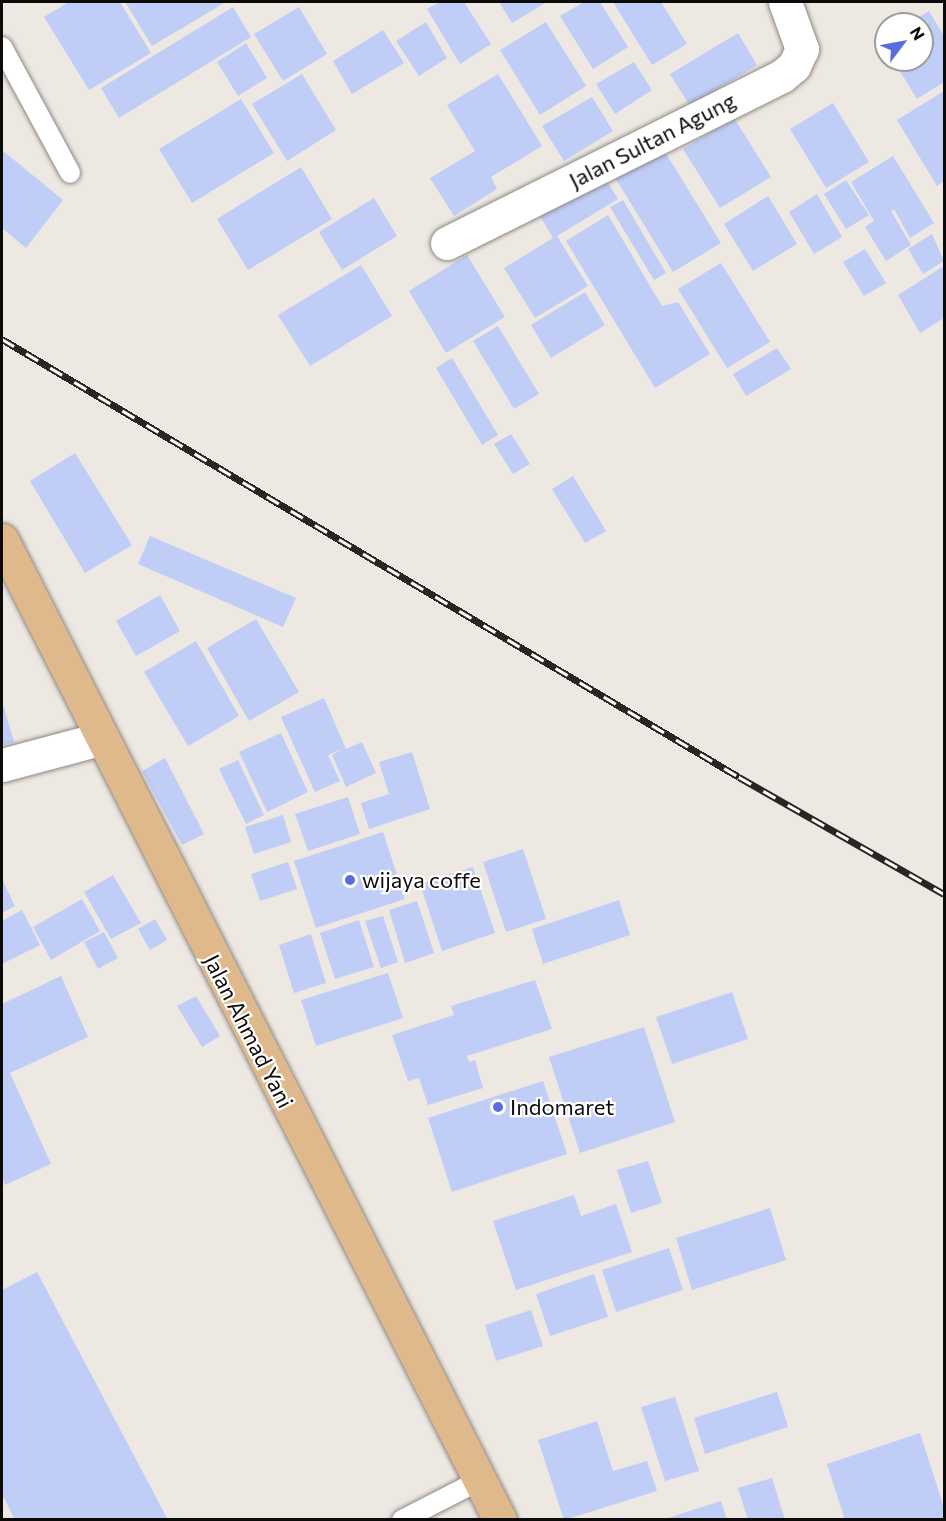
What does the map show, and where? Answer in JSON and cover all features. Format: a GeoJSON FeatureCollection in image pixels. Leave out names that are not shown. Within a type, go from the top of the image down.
{"type":"FeatureCollection","features":[{"type":"Feature","properties":{"kind":"main road","name":"Jalan Ahmad Yani"},"geometry":{"type":"LineString","coordinates":[[2,540],[100,739],[500,1520]]}},
{"type":"Feature","properties":{"kind":"street","name":"Jalan Sultan Agung"},"geometry":{"type":"LineString","coordinates":[[447,243],[782,76],[794,66],[802,49],[785,2]]}},
{"type":"Feature","properties":{"kind":"street"},"geometry":{"type":"LineString","coordinates":[[2,765],[100,739]]}},
{"type":"Feature","properties":{"kind":"lane"},"geometry":{"type":"LineString","coordinates":[[2,47],[70,173]]}},
{"type":"Feature","properties":{"kind":"lane"},"geometry":{"type":"LineString","coordinates":[[402,1520],[480,1480]]}},
{"type":"Feature","properties":{"kind":"building"},"geometry":{"type":"Polygon","coordinates":[[[69,2],[120,2],[151,53],[89,90],[44,17],[69,2]]]}},
{"type":"Feature","properties":{"kind":"building"},"geometry":{"type":"Polygon","coordinates":[[[125,2],[226,2],[152,46],[125,2]]]}},
{"type":"Feature","properties":{"kind":"building"},"geometry":{"type":"Polygon","coordinates":[[[440,2],[464,2],[491,44],[460,64],[427,9],[440,2]]]}},
{"type":"Feature","properties":{"kind":"building"},"geometry":{"type":"Polygon","coordinates":[[[499,2],[547,2],[512,23],[499,2]]]}},
{"type":"Feature","properties":{"kind":"building"},"geometry":{"type":"Polygon","coordinates":[[[584,2],[600,2],[628,47],[593,69],[560,16],[584,2]]]}},
{"type":"Feature","properties":{"kind":"building"},"geometry":{"type":"Polygon","coordinates":[[[613,2],[661,2],[687,44],[652,65],[613,2]]]}},
{"type":"Feature","properties":{"kind":"building"},"geometry":{"type":"Polygon","coordinates":[[[233,7],[251,37],[119,118],[101,88],[233,7]]]}},
{"type":"Feature","properties":{"kind":"building"},"geometry":{"type":"Polygon","coordinates":[[[299,7],[327,54],[283,81],[254,34],[299,7]]]}},
{"type":"Feature","properties":{"kind":"building"},"geometry":{"type":"Polygon","coordinates":[[[934,19],[944,36],[944,82],[917,99],[900,72],[934,72],[934,19]]]}},
{"type":"Feature","properties":{"kind":"building"},"geometry":{"type":"Polygon","coordinates":[[[426,22],[447,58],[419,76],[396,41],[426,22]]]}},
{"type":"Feature","properties":{"kind":"building"},"geometry":{"type":"Polygon","coordinates":[[[546,22],[586,86],[540,115],[500,50],[546,22]]]}},
{"type":"Feature","properties":{"kind":"building"},"geometry":{"type":"Polygon","coordinates":[[[383,30],[404,63],[352,94],[333,61],[383,30]]]}},
{"type":"Feature","properties":{"kind":"building"},"geometry":{"type":"Polygon","coordinates":[[[738,33],[757,65],[690,106],[670,74],[738,33]]]}},
{"type":"Feature","properties":{"kind":"building"},"geometry":{"type":"Polygon","coordinates":[[[246,43],[267,78],[238,96],[217,62],[246,43]]]}},
{"type":"Feature","properties":{"kind":"building"},"geometry":{"type":"Polygon","coordinates":[[[634,62],[652,90],[615,114],[596,84],[634,62]]]}},
{"type":"Feature","properties":{"kind":"building"},"geometry":{"type":"Polygon","coordinates":[[[302,74],[336,130],[287,161],[252,104],[302,74]]]}},
{"type":"Feature","properties":{"kind":"building"},"geometry":{"type":"Polygon","coordinates":[[[498,74],[542,146],[491,177],[497,189],[454,216],[430,178],[475,151],[447,105],[498,74]]]}},
{"type":"Feature","properties":{"kind":"building"},"geometry":{"type":"Polygon","coordinates":[[[944,91],[944,181],[937,186],[897,120],[944,91]]]}},
{"type":"Feature","properties":{"kind":"building"},"geometry":{"type":"Polygon","coordinates":[[[592,97],[613,131],[564,161],[542,126],[592,97]]]}},
{"type":"Feature","properties":{"kind":"building"},"geometry":{"type":"Polygon","coordinates":[[[241,99],[274,153],[192,203],[159,149],[241,99]]]}},
{"type":"Feature","properties":{"kind":"building"},"geometry":{"type":"Polygon","coordinates":[[[833,103],[869,162],[826,188],[790,129],[833,103]]]}},
{"type":"Feature","properties":{"kind":"building"},"geometry":{"type":"Polygon","coordinates":[[[734,118],[771,177],[720,208],[683,149],[734,118]]]}},
{"type":"Feature","properties":{"kind":"building"},"geometry":{"type":"Polygon","coordinates":[[[662,147],[721,243],[673,272],[614,176],[662,147]]]}},
{"type":"Feature","properties":{"kind":"building"},"geometry":{"type":"Polygon","coordinates":[[[2,150],[63,200],[26,248],[2,228],[2,150]]]}},
{"type":"Feature","properties":{"kind":"building"},"geometry":{"type":"Polygon","coordinates":[[[893,156],[934,223],[910,238],[894,209],[891,211],[911,245],[886,261],[865,227],[874,221],[851,182],[893,156]]]}},
{"type":"Feature","properties":{"kind":"building"},"geometry":{"type":"Polygon","coordinates":[[[301,167],[332,219],[248,270],[217,219],[301,167]]]}},
{"type":"Feature","properties":{"kind":"building"},"geometry":{"type":"Polygon","coordinates":[[[600,170],[618,199],[557,236],[588,286],[535,318],[504,268],[553,238],[536,209],[600,170]]]}},
{"type":"Feature","properties":{"kind":"building"},"geometry":{"type":"Polygon","coordinates":[[[846,180],[869,215],[846,229],[824,194],[846,180]]]}},
{"type":"Feature","properties":{"kind":"building"},"geometry":{"type":"Polygon","coordinates":[[[817,194],[842,237],[814,254],[789,212],[817,194]]]}},
{"type":"Feature","properties":{"kind":"building"},"geometry":{"type":"Polygon","coordinates":[[[768,196],[797,244],[753,271],[724,224],[768,196]]]}},
{"type":"Feature","properties":{"kind":"building"},"geometry":{"type":"Polygon","coordinates":[[[374,198],[397,236],[342,270],[319,232],[374,198]]]}},
{"type":"Feature","properties":{"kind":"building"},"geometry":{"type":"Polygon","coordinates":[[[623,200],[666,273],[654,280],[610,207],[623,200]]]}},
{"type":"Feature","properties":{"kind":"building"},"geometry":{"type":"Polygon","coordinates":[[[608,215],[662,306],[678,302],[710,354],[655,388],[566,241],[608,215]]]}},
{"type":"Feature","properties":{"kind":"building"},"geometry":{"type":"Polygon","coordinates":[[[932,234],[944,261],[923,274],[908,249],[932,234]]]}},
{"type":"Feature","properties":{"kind":"building"},"geometry":{"type":"Polygon","coordinates":[[[865,249],[886,283],[864,296],[843,262],[865,249]]]}},
{"type":"Feature","properties":{"kind":"building"},"geometry":{"type":"Polygon","coordinates":[[[467,255],[505,317],[446,353],[409,291],[467,255]]]}},
{"type":"Feature","properties":{"kind":"building"},"geometry":{"type":"Polygon","coordinates":[[[721,263],[770,342],[727,368],[678,289],[721,263]]]}},
{"type":"Feature","properties":{"kind":"building"},"geometry":{"type":"Polygon","coordinates":[[[361,265],[392,316],[310,366],[278,315],[361,265]]]}},
{"type":"Feature","properties":{"kind":"building"},"geometry":{"type":"Polygon","coordinates":[[[944,266],[944,318],[920,333],[898,295],[944,266]]]}},
{"type":"Feature","properties":{"kind":"building"},"geometry":{"type":"Polygon","coordinates":[[[585,292],[605,325],[551,358],[531,325],[585,292]]]}},
{"type":"Feature","properties":{"kind":"building"},"geometry":{"type":"Polygon","coordinates":[[[498,326],[539,394],[514,409],[473,341],[498,326]]]}},
{"type":"Feature","properties":{"kind":"building"},"geometry":{"type":"Polygon","coordinates":[[[777,348],[791,369],[746,396],[733,374],[777,348]]]}},
{"type":"Feature","properties":{"kind":"building"},"geometry":{"type":"Polygon","coordinates":[[[452,358],[498,435],[482,445],[436,368],[452,358]]]}},
{"type":"Feature","properties":{"kind":"building"},"geometry":{"type":"Polygon","coordinates":[[[511,434],[530,464],[513,474],[494,444],[511,434]]]}},
{"type":"Feature","properties":{"kind":"building"},"geometry":{"type":"Polygon","coordinates":[[[75,453],[132,545],[85,573],[30,481],[75,453]]]}},
{"type":"Feature","properties":{"kind":"building"},"geometry":{"type":"Polygon","coordinates":[[[573,476],[606,531],[585,543],[552,489],[573,476]]]}},
{"type":"Feature","properties":{"kind":"building"},"geometry":{"type":"Polygon","coordinates":[[[150,536],[296,598],[283,627],[138,564],[150,536]]]}},
{"type":"Feature","properties":{"kind":"building"},"geometry":{"type":"Polygon","coordinates":[[[160,595],[180,631],[136,656],[116,621],[160,595]]]}},
{"type":"Feature","properties":{"kind":"building"},"geometry":{"type":"Polygon","coordinates":[[[256,619],[299,692],[249,721],[207,648],[256,619]]]}},
{"type":"Feature","properties":{"kind":"building"},"geometry":{"type":"Polygon","coordinates":[[[196,641],[239,716],[188,746],[144,672],[196,641]]]}},
{"type":"Feature","properties":{"kind":"building"},"geometry":{"type":"Polygon","coordinates":[[[324,698],[346,749],[362,742],[376,773],[346,787],[332,755],[343,749],[328,755],[340,781],[315,792],[281,717],[324,698]]]}},
{"type":"Feature","properties":{"kind":"building"},"geometry":{"type":"Polygon","coordinates":[[[2,701],[14,742],[2,745],[2,701]]]}},
{"type":"Feature","properties":{"kind":"building"},"geometry":{"type":"Polygon","coordinates":[[[281,733],[308,792],[267,812],[239,752],[281,733]]]}},
{"type":"Feature","properties":{"kind":"building"},"geometry":{"type":"Polygon","coordinates":[[[412,752],[430,809],[369,829],[361,803],[389,794],[379,762],[412,752]]]}},
{"type":"Feature","properties":{"kind":"building"},"geometry":{"type":"Polygon","coordinates":[[[165,758],[204,834],[182,845],[142,771],[165,758]]]}},
{"type":"Feature","properties":{"kind":"building"},"geometry":{"type":"Polygon","coordinates":[[[238,760],[264,815],[246,824],[219,769],[238,760]]]}},
{"type":"Feature","properties":{"kind":"building"},"geometry":{"type":"Polygon","coordinates":[[[348,797],[360,834],[308,851],[295,814],[348,797]]]}},
{"type":"Feature","properties":{"kind":"building"},"geometry":{"type":"Polygon","coordinates":[[[283,815],[291,842],[254,854],[245,827],[283,815]]]}},
{"type":"Feature","properties":{"kind":"building","name":"wijaya coffe"},"geometry":{"type":"Polygon","coordinates":[[[383,832],[405,899],[316,928],[294,861],[383,832]]]}},
{"type":"Feature","properties":{"kind":"building"},"geometry":{"type":"Polygon","coordinates":[[[523,849],[546,919],[506,932],[483,862],[523,849]]]}},
{"type":"Feature","properties":{"kind":"building"},"geometry":{"type":"Polygon","coordinates":[[[288,862],[297,889],[260,901],[251,874],[288,862]]]}},
{"type":"Feature","properties":{"kind":"building"},"geometry":{"type":"Polygon","coordinates":[[[473,867],[495,933],[442,951],[420,884],[473,867]]]}},
{"type":"Feature","properties":{"kind":"building"},"geometry":{"type":"Polygon","coordinates":[[[113,875],[141,923],[111,939],[84,892],[113,875]]]}},
{"type":"Feature","properties":{"kind":"building"},"geometry":{"type":"Polygon","coordinates":[[[2,879],[15,906],[2,913],[2,879]]]}},
{"type":"Feature","properties":{"kind":"building"},"geometry":{"type":"Polygon","coordinates":[[[82,899],[100,931],[51,960],[33,927],[82,899]]]}},
{"type":"Feature","properties":{"kind":"building"},"geometry":{"type":"Polygon","coordinates":[[[619,900],[630,935],[543,964],[532,929],[619,900]]]}},
{"type":"Feature","properties":{"kind":"building"},"geometry":{"type":"Polygon","coordinates":[[[417,901],[434,953],[405,963],[389,910],[417,901]]]}},
{"type":"Feature","properties":{"kind":"building"},"geometry":{"type":"Polygon","coordinates":[[[22,910],[40,945],[2,964],[2,921],[22,910]]]}},
{"type":"Feature","properties":{"kind":"building"},"geometry":{"type":"Polygon","coordinates":[[[383,916],[398,962],[381,968],[365,921],[383,916]]]}},
{"type":"Feature","properties":{"kind":"building"},"geometry":{"type":"Polygon","coordinates":[[[155,919],[167,940],[150,950],[138,929],[155,919]]]}},
{"type":"Feature","properties":{"kind":"building"},"geometry":{"type":"Polygon","coordinates":[[[359,920],[374,967],[335,979],[320,933],[359,920]]]}},
{"type":"Feature","properties":{"kind":"building"},"geometry":{"type":"Polygon","coordinates":[[[104,932],[118,958],[98,969],[84,942],[104,932]]]}},
{"type":"Feature","properties":{"kind":"building"},"geometry":{"type":"Polygon","coordinates":[[[311,934],[326,983],[294,993],[279,945],[311,934]]]}},
{"type":"Feature","properties":{"kind":"building"},"geometry":{"type":"Polygon","coordinates":[[[388,973],[403,1018],[316,1046],[301,1000],[388,973]]]}},
{"type":"Feature","properties":{"kind":"building"},"geometry":{"type":"Polygon","coordinates":[[[61,976],[88,1037],[10,1073],[51,1164],[5,1185],[2,1176],[2,1004],[61,976]]]}},
{"type":"Feature","properties":{"kind":"building"},"geometry":{"type":"Polygon","coordinates":[[[535,980],[552,1029],[467,1056],[469,1062],[475,1060],[483,1088],[428,1105],[419,1078],[408,1081],[392,1035],[454,1015],[451,1006],[535,980]]]}},
{"type":"Feature","properties":{"kind":"building"},"geometry":{"type":"Polygon","coordinates":[[[732,992],[748,1039],[672,1064],[656,1017],[732,992]]]}},
{"type":"Feature","properties":{"kind":"building"},"geometry":{"type":"Polygon","coordinates":[[[196,996],[220,1036],[202,1047],[177,1006],[196,996]]]}},
{"type":"Feature","properties":{"kind":"building"},"geometry":{"type":"Polygon","coordinates":[[[644,1027],[675,1122],[580,1153],[549,1057],[644,1027]]]}},
{"type":"Feature","properties":{"kind":"building"},"geometry":{"type":"Polygon","coordinates":[[[543,1081],[567,1154],[452,1192],[428,1118],[543,1081]]]}},
{"type":"Feature","properties":{"kind":"building"},"geometry":{"type":"Polygon","coordinates":[[[648,1161],[662,1203],[631,1213],[617,1170],[648,1161]]]}},
{"type":"Feature","properties":{"kind":"building"},"geometry":{"type":"Polygon","coordinates":[[[574,1195],[581,1216],[616,1204],[632,1252],[516,1290],[493,1221],[574,1195]]]}},
{"type":"Feature","properties":{"kind":"building"},"geometry":{"type":"Polygon","coordinates":[[[770,1208],[786,1260],[692,1290],[676,1238],[770,1208]]]}},
{"type":"Feature","properties":{"kind":"building"},"geometry":{"type":"Polygon","coordinates":[[[669,1248],[683,1290],[616,1312],[602,1270],[669,1248]]]}},
{"type":"Feature","properties":{"kind":"building"},"geometry":{"type":"Polygon","coordinates":[[[37,1272],[168,1520],[15,1520],[2,1494],[2,1290],[37,1272]]]}},
{"type":"Feature","properties":{"kind":"building"},"geometry":{"type":"Polygon","coordinates":[[[594,1274],[608,1317],[550,1336],[536,1294],[594,1274]]]}},
{"type":"Feature","properties":{"kind":"building"},"geometry":{"type":"Polygon","coordinates":[[[531,1310],[543,1346],[496,1361],[485,1325],[531,1310]]]}},
{"type":"Feature","properties":{"kind":"building"},"geometry":{"type":"Polygon","coordinates":[[[777,1392],[788,1427],[705,1454],[694,1418],[777,1392]]]}},
{"type":"Feature","properties":{"kind":"building"},"geometry":{"type":"Polygon","coordinates":[[[675,1397],[699,1471],[665,1481],[641,1407],[675,1397]]]}},
{"type":"Feature","properties":{"kind":"building"},"geometry":{"type":"Polygon","coordinates":[[[597,1421],[613,1471],[647,1461],[657,1491],[564,1520],[538,1440],[597,1421]]]}},
{"type":"Feature","properties":{"kind":"building"},"geometry":{"type":"Polygon","coordinates":[[[920,1433],[944,1508],[944,1520],[845,1520],[827,1464],[920,1433]]]}},
{"type":"Feature","properties":{"kind":"building"},"geometry":{"type":"Polygon","coordinates":[[[772,1478],[785,1520],[748,1520],[738,1488],[772,1478]]]}},
{"type":"Feature","properties":{"kind":"building"},"geometry":{"type":"Polygon","coordinates":[[[721,1501],[727,1520],[665,1520],[665,1519],[721,1501]]]}},
{"type":"Feature","properties":{"kind":"railway"},"geometry":{"type":"LineString","coordinates":[[2,339],[739,777],[944,894]]}},
{"type":"Feature","properties":{"kind":"place","name":"wijaya coffe"},"geometry":{"type":"Point","coordinates":[350,880]}},
{"type":"Feature","properties":{"kind":"place","name":"Indomaret"},"geometry":{"type":"Point","coordinates":[498,1107]}}]}
